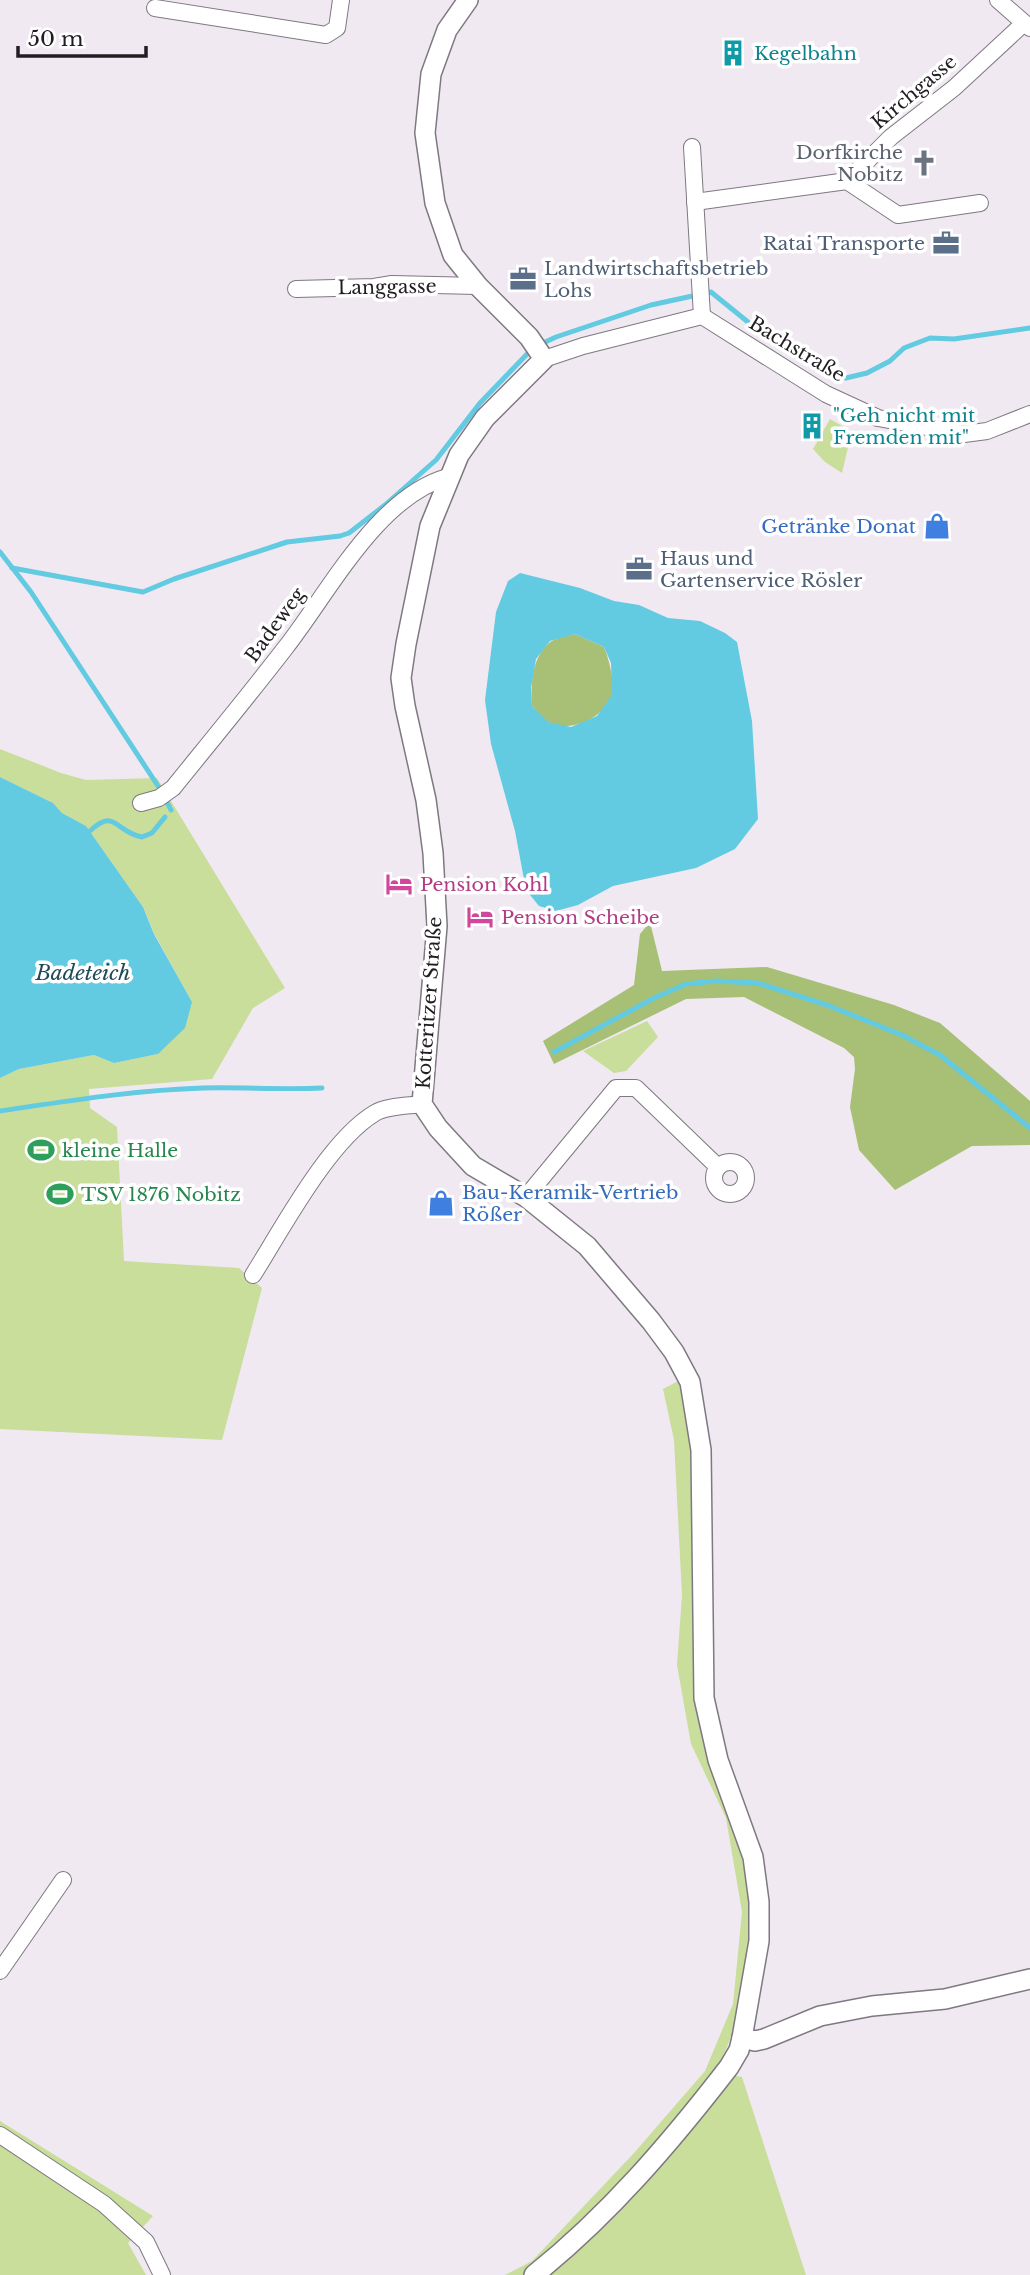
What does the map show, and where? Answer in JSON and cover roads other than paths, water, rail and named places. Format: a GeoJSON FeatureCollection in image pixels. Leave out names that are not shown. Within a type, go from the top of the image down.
{"type":"FeatureCollection","features":[{"type":"Feature","properties":{"kind":"street"},"geometry":{"type":"LineString","coordinates":[[155,8],[326,35],[337,28],[341,0]]}},
{"type":"Feature","properties":{"kind":"street","name":"Langgasse"},"geometry":{"type":"LineString","coordinates":[[468,0],[447,30],[431,74],[425,133],[435,203],[453,255],[539,351]]}},
{"type":"Feature","properties":{"kind":"street"},"geometry":{"type":"LineString","coordinates":[[998,0],[1028,25]]}},
{"type":"Feature","properties":{"kind":"street","name":"Kirchgasse"},"geometry":{"type":"LineString","coordinates":[[847,181],[891,136],[954,88],[1028,25]]}},
{"type":"Feature","properties":{"kind":"street"},"geometry":{"type":"LineString","coordinates":[[539,351],[583,346],[702,301],[692,146]]}},
{"type":"Feature","properties":{"kind":"street"},"geometry":{"type":"LineString","coordinates":[[695,202],[847,181],[898,215],[980,203]]}},
{"type":"Feature","properties":{"kind":"street","name":"Langgasse"},"geometry":{"type":"LineString","coordinates":[[296,289],[391,285],[478,286]]}},
{"type":"Feature","properties":{"kind":"street","name":"Bachstraße"},"geometry":{"type":"LineString","coordinates":[[702,301],[826,394],[878,418],[964,434],[988,431],[1030,414]]}},
{"type":"Feature","properties":{"kind":"street","name":"Kotteritzer Straße"},"geometry":{"type":"LineString","coordinates":[[534,2275],[575,2242],[637,2178],[729,2067],[741,2038],[759,1941],[759,1902],[753,1857],[718,1760],[704,1698],[701,1450],[690,1382],[674,1352],[651,1321],[587,1246],[526,1197],[473,1166],[438,1128],[422,1104],[437,926],[433,853],[426,800],[401,678],[430,526],[448,477],[459,455],[485,418],[539,351]]}},
{"type":"Feature","properties":{"kind":"street","name":"Badeweg"},"geometry":{"type":"LineString","coordinates":[[141,803],[159,798],[173,788],[254,689],[306,622],[338,572],[378,525],[408,495],[430,482],[448,477]]}},
{"type":"Feature","properties":{"kind":"street"},"geometry":{"type":"LineString","coordinates":[[526,1197],[616,1088],[636,1088],[718,1167]]}},
{"type":"Feature","properties":{"kind":"street","name":"Kotteritzer Straße"},"geometry":{"type":"LineString","coordinates":[[253,1275],[303,1195],[339,1144],[376,1112],[422,1104]]}},
{"type":"Feature","properties":{"kind":"street"},"geometry":{"type":"LineString","coordinates":[[0,1971],[63,1880]]}},
{"type":"Feature","properties":{"kind":"street"},"geometry":{"type":"LineString","coordinates":[[741,2038],[755,2041],[764,2039],[820,2016],[872,2006],[945,1999],[1030,1979]]}},
{"type":"Feature","properties":{"kind":"street"},"geometry":{"type":"LineString","coordinates":[[0,2135],[104,2204],[146,2242],[162,2275]]}},
{"type":"Feature","properties":{"kind":"water"},"geometry":{"type":"Polygon","coordinates":[[[520,573],[580,588],[614,601],[639,605],[668,618],[700,621],[737,642],[752,721],[758,819],[735,849],[696,868],[613,886],[578,905],[556,911],[539,906],[526,890],[515,831],[491,744],[485,700],[496,612],[508,581],[520,573]],[[575,634],[550,641],[536,659],[531,688],[532,706],[548,722],[571,727],[597,716],[612,695],[611,663],[604,647],[575,634]]]}},
{"type":"Feature","properties":{"kind":"water","name":"Badeteich"},"geometry":{"type":"Polygon","coordinates":[[[0,777],[53,803],[62,813],[86,826],[143,907],[154,934],[192,1002],[185,1028],[158,1054],[114,1063],[94,1055],[19,1069],[0,1078],[0,777]]]}},
{"type":"Feature","properties":{"kind":"waterway"},"geometry":{"type":"LineString","coordinates":[[541,344],[651,305],[711,292],[769,339],[815,368],[846,378],[867,373],[890,361],[904,348],[930,338],[954,339],[1030,328]]}},
{"type":"Feature","properties":{"kind":"waterway"},"geometry":{"type":"LineString","coordinates":[[12,568],[143,592],[174,579],[287,542],[349,533],[436,460],[480,403],[532,349]]}},
{"type":"Feature","properties":{"kind":"waterway"},"geometry":{"type":"LineString","coordinates":[[0,552],[31,592],[158,786]]}},
{"type":"Feature","properties":{"kind":"waterway"},"geometry":{"type":"LineString","coordinates":[[168,804],[171,810]]}},
{"type":"Feature","properties":{"kind":"waterway"},"geometry":{"type":"LineString","coordinates":[[90,831],[98,824],[110,821],[142,837],[152,833],[165,817]]}},
{"type":"Feature","properties":{"kind":"waterway"},"geometry":{"type":"LineString","coordinates":[[554,1052],[654,998],[686,984],[715,981],[758,983],[827,1005],[902,1035],[940,1055],[1030,1128]]}},
{"type":"Feature","properties":{"kind":"waterway"},"geometry":{"type":"LineString","coordinates":[[0,1111],[102,1096],[178,1089],[322,1088]]}},
{"type":"Feature","properties":{"kind":"place","name":"Kegelbahn"},"geometry":{"type":"Point","coordinates":[733,53]}},
{"type":"Feature","properties":{"kind":"place","name":"Dorfkirche Nobitz"},"geometry":{"type":"Point","coordinates":[924,163]}},
{"type":"Feature","properties":{"kind":"place","name":"Ratai Transporte"},"geometry":{"type":"Point","coordinates":[946,243]}},
{"type":"Feature","properties":{"kind":"place","name":"Landwirtschaftsbetrieb Lohs"},"geometry":{"type":"Point","coordinates":[523,279]}},
{"type":"Feature","properties":{"kind":"place","name":"\"Geh nicht mit Fremden mit\""},"geometry":{"type":"Point","coordinates":[812,426]}},
{"type":"Feature","properties":{"kind":"place","name":"Getränke Donat"},"geometry":{"type":"Point","coordinates":[937,526]}},
{"type":"Feature","properties":{"kind":"place","name":"Haus und Gartenservice Rösler"},"geometry":{"type":"Point","coordinates":[639,569]}},
{"type":"Feature","properties":{"kind":"place","name":"Pension Kohl"},"geometry":{"type":"Point","coordinates":[399,884]}},
{"type":"Feature","properties":{"kind":"place","name":"Pension Scheibe"},"geometry":{"type":"Point","coordinates":[480,917]}},
{"type":"Feature","properties":{"kind":"place","name":"kleine Halle"},"geometry":{"type":"Point","coordinates":[41,1150]}},
{"type":"Feature","properties":{"kind":"place","name":"TSV 1876 Nobitz"},"geometry":{"type":"Point","coordinates":[60,1194]}},
{"type":"Feature","properties":{"kind":"place","name":"Bau-Keramik-Vertrieb Rößer"},"geometry":{"type":"Point","coordinates":[441,1203]}}]}
